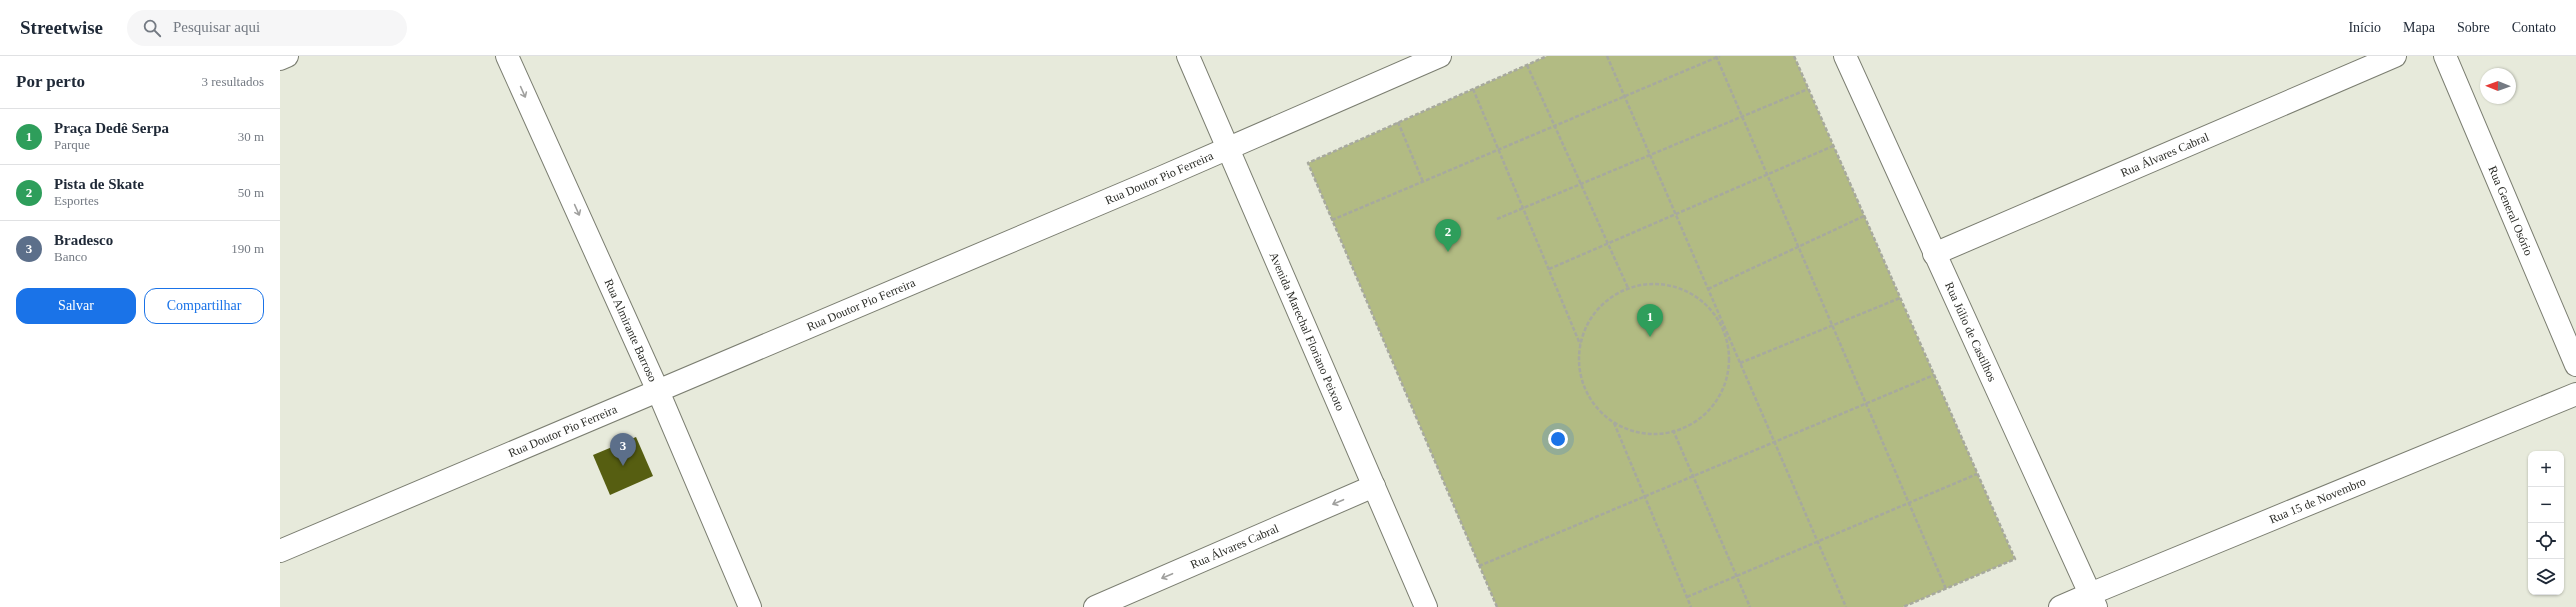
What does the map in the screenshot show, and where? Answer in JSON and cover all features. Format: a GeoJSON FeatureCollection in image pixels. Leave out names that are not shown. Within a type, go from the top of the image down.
{"type":"FeatureCollection","features":[{"type":"Feature","properties":{"kind":"street"},"geometry":{"type":"LineString","coordinates":[[280,59],[288,56]]}},
{"type":"Feature","properties":{"kind":"street","name":"Rua Almirante Barroso"},"geometry":{"type":"LineString","coordinates":[[507,56],[658,391],[750,607]]}},
{"type":"Feature","properties":{"kind":"street","name":"Avenida Marechal Floriano Peixoto"},"geometry":{"type":"LineString","coordinates":[[1188,56],[1426,607]]}},
{"type":"Feature","properties":{"kind":"street","name":"Rua Doutor Pio Ferreira"},"geometry":{"type":"LineString","coordinates":[[280,551],[1228,149],[1440,56]]}},
{"type":"Feature","properties":{"kind":"street","name":"Rua Júlio de Castilhos"},"geometry":{"type":"LineString","coordinates":[[1845,56],[2093,601]]}},
{"type":"Feature","properties":{"kind":"street","name":"Rua Álvares Cabral"},"geometry":{"type":"LineString","coordinates":[[1934,254],[2395,56]]}},
{"type":"Feature","properties":{"kind":"street","name":"Rua General Osório"},"geometry":{"type":"LineString","coordinates":[[2444,56],[2576,365]]}},
{"type":"Feature","properties":{"kind":"street","name":"Rua 15 de Novembro"},"geometry":{"type":"LineString","coordinates":[[2060,607],[2093,601],[2576,394]]}},
{"type":"Feature","properties":{"kind":"street","name":"Rua Álvares Cabral"},"geometry":{"type":"LineString","coordinates":[[1095,607],[1374,486]]}},
{"type":"Feature","properties":{"kind":"path"},"geometry":{"type":"LineString","coordinates":[[1497,607],[1308,163],[1547,56]]}},
{"type":"Feature","properties":{"kind":"path"},"geometry":{"type":"LineString","coordinates":[[1607,56],[1846,607]]}},
{"type":"Feature","properties":{"kind":"path"},"geometry":{"type":"LineString","coordinates":[[1332,220],[1718,56],[1742,117],[1946,588]]}},
{"type":"Feature","properties":{"kind":"path"},"geometry":{"type":"LineString","coordinates":[[1794,56],[2015,559],[1903,607]]}},
{"type":"Feature","properties":{"kind":"path"},"geometry":{"type":"LineString","coordinates":[[1527,65],[1628,288]]}},
{"type":"Feature","properties":{"kind":"path"},"geometry":{"type":"LineString","coordinates":[[1473,89],[1580,345]]}},
{"type":"Feature","properties":{"kind":"path"},"geometry":{"type":"LineString","coordinates":[[1497,219],[1808,89]]}},
{"type":"Feature","properties":{"kind":"path"},"geometry":{"type":"LineString","coordinates":[[1398,122],[1423,182]]}},
{"type":"Feature","properties":{"kind":"path"},"geometry":{"type":"LineString","coordinates":[[1548,269],[1833,146]]}},
{"type":"Feature","properties":{"kind":"path"},"geometry":{"type":"LineString","coordinates":[[1708,289],[1864,216]]}},
{"type":"Feature","properties":{"kind":"path"},"geometry":{"type":"LineString","coordinates":[[1651,283],[1674,286],[1695,296],[1714,314],[1725,337],[1729,362],[1723,388],[1709,410],[1688,425],[1664,433],[1638,432],[1614,423],[1595,405],[1582,382],[1578,360],[1580,345],[1592,316],[1608,299],[1628,288],[1651,283]]}},
{"type":"Feature","properties":{"kind":"path"},"geometry":{"type":"LineString","coordinates":[[1740,362],[1900,298]]}},
{"type":"Feature","properties":{"kind":"path"},"geometry":{"type":"LineString","coordinates":[[1479,566],[1934,375]]}},
{"type":"Feature","properties":{"kind":"path"},"geometry":{"type":"LineString","coordinates":[[1614,423],[1691,607]]}},
{"type":"Feature","properties":{"kind":"path"},"geometry":{"type":"LineString","coordinates":[[1673,430],[1750,607]]}},
{"type":"Feature","properties":{"kind":"path"},"geometry":{"type":"LineString","coordinates":[[1687,597],[1977,474]]}},
{"type":"Feature","properties":{"kind":"green space"},"geometry":{"type":"Polygon","coordinates":[[[1547,56],[1794,56],[2015,559],[1903,607],[1497,607],[1308,163],[1547,56]]]}},
{"type":"Feature","properties":{"kind":"building"},"geometry":{"type":"Polygon","coordinates":[[[636,437],[653,476],[610,495],[593,455],[636,437]]]}},
{"type":"Feature","properties":{"kind":"place","name":"Pista de Skate"},"geometry":{"type":"Point","coordinates":[1448,252]}},
{"type":"Feature","properties":{"kind":"place","name":"Praça Dedê Serpa"},"geometry":{"type":"Point","coordinates":[1650,337]}},
{"type":"Feature","properties":{"kind":"place","name":"Bradesco"},"geometry":{"type":"Point","coordinates":[623,466]}}]}
